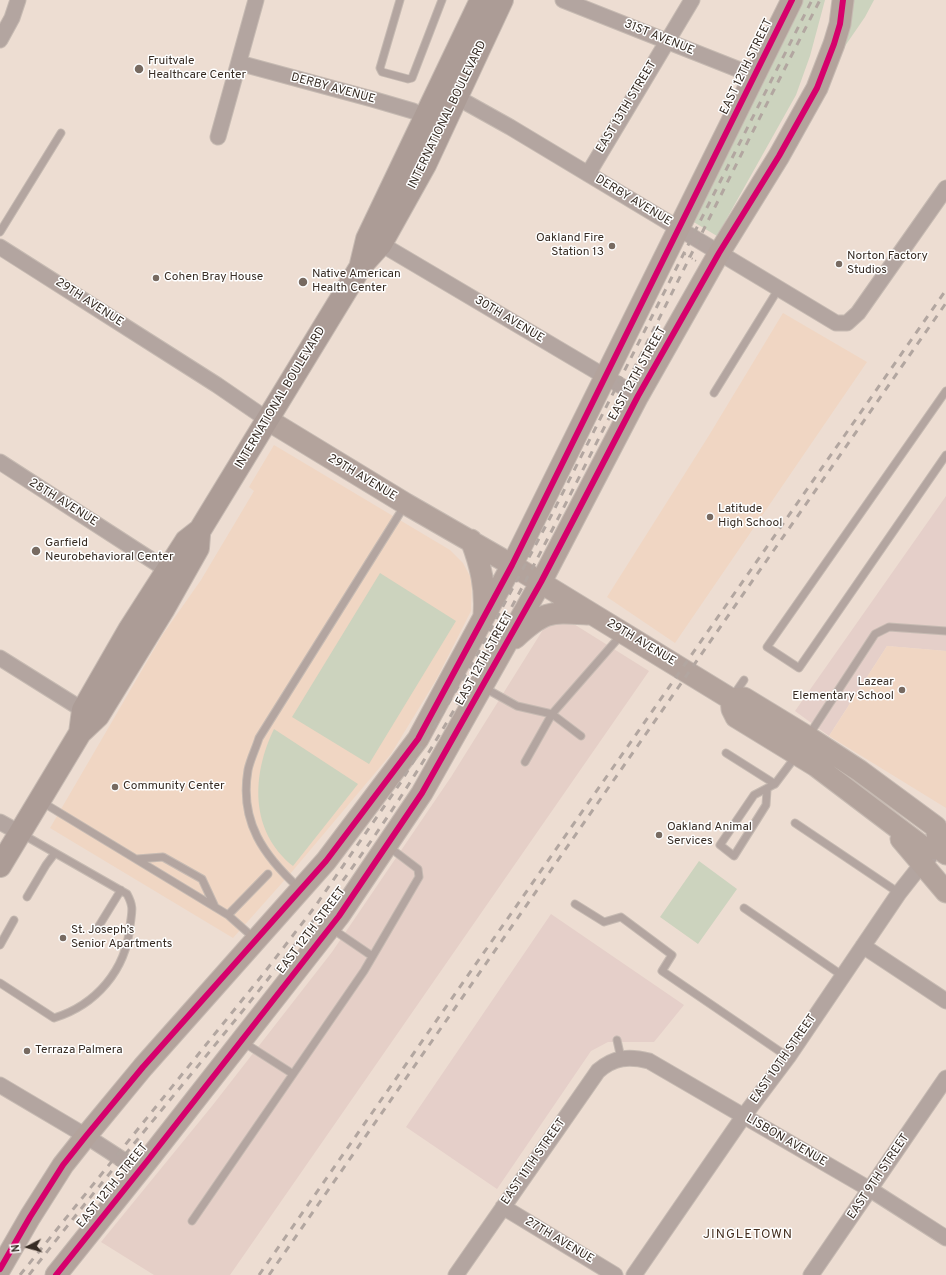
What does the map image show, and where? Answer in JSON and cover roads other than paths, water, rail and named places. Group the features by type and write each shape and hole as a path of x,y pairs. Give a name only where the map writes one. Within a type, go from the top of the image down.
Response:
{"main road":[{"name":"INTERNATIONAL BOULEVARD","path":"80,732 83,710 121,644 186,541 200,530 361,266 381,244 425,165 448,93 481,0"},
{"name":"INTERNATIONAL BOULEVARD","path":"361,266 367,239 426,117 448,93 502,0"},
{"name":"EAST 12TH STREET","path":"0,1269 59,1172 86,1136 143,1067 326,861 418,739 512,565 792,0"},
{"path":"796,126 822,45 830,0"},
{"name":"EAST 12TH STREET","path":"56,1275 140,1171 330,927 422,794 541,582 638,396 719,252 796,126 817,88 827,65 840,24 843,0"},
{"name":"29TH AVENUE","path":"268,420 406,504 471,540 541,582 731,699 744,698 882,815 923,847 943,851 941,827 860,771 802,746"},
{"name":"INTERNATIONAL BOULEVARD","path":"0,866 80,732 98,716 171,597 198,548 200,530"},
{"path":"471,540 482,574 485,596 484,617"},
{"path":"503,649 534,620 546,614 559,612 592,614"},
{"path":"882,815 921,865 946,892"}],"street":[{"path":"0,40 12,18 18,0"},
{"path":"218,137 256,0"},
{"name":"31ST AVENUE","path":"563,0 755,76"},
{"name":"EAST 13TH STREET","path":"588,174 692,0"},
{"name":"DERBY AVENUE","path":"239,63 393,105 426,117"},
{"name":"DERBY AVENUE","path":"448,93 588,174 836,323 847,323 858,313 946,188"},
{"name":"30TH AVENUE","path":"381,244 638,396"},
{"name":"29TH AVENUE","path":"0,247 217,385 268,420"},
{"name":"28TH AVENUE","path":"0,462 167,570"},
{"path":"0,658 83,710"},
{"path":"0,822 20,833"},
{"name":"EAST 10TH STREET","path":"634,1275 743,1117 788,1057 899,893 921,865 943,851"},
{"path":"863,946 946,1001"},
{"name":"LISBON AVENUE","path":"621,1058 638,1058 649,1061 871,1190 946,1238"},
{"name":"EAST 11TH STREET","path":"456,1275 598,1071 612,1061 621,1058"},
{"name":"EAST 9TH STREET","path":"811,1275 871,1190 946,1078"},
{"path":"0,1086 86,1136 140,1171"},
{"name":"27TH AVENUE","path":"503,1207 615,1275"}],"lane":[{"path":"400,0 380,68 382,72 408,79 412,78 442,0"},
{"path":"0,232 61,133"},
{"path":"714,393 779,288"},
{"path":"946,391 767,647 799,668 946,455"},
{"path":"301,889 270,858 256,835 247,803 248,770 259,738 406,504"},
{"path":"767,790 766,805 734,856 720,845 754,795 767,790 775,784 802,746 875,634 889,627 946,631"},
{"path":"524,762 552,714 623,633"},
{"path":"731,699 744,680"},
{"path":"482,687 516,706 552,714 581,736"},
{"path":"726,753 775,784"},
{"path":"40,800 228,915 256,940"},
{"path":"795,823 899,893"},
{"path":"0,983 54,1018 68,1014 82,1006 106,985 118,967 127,948 133,904 127,894 121,890 20,833"},
{"path":"192,1221 364,971 419,877 418,869 387,846"},
{"path":"27,897 46,864 55,853"},
{"path":"137,860 163,857 202,879 215,907"},
{"path":"228,915 268,874"},
{"path":"98,929 121,890"},
{"path":"575,904 604,922 621,917 672,955 662,971 788,1057"},
{"path":"744,908 843,976"},
{"path":"0,945 14,920"},
{"path":"330,927 372,956"},
{"path":"617,1040 621,1058"},
{"path":"241,1041 293,1074"}],"railway":[{"path":"20,1275 264,973 314,908 401,782 476,657 551,516 812,0"},
{"path":"29,1275 273,973 366,849 436,741 512,607 820,0"},
{"path":"259,1275 946,290"},
{"path":"269,1275 946,303"}],"place":[{"name":"Fruitvale Healthcare Center","path":"139,69"},
{"name":"Oakland Fire Station 13","path":"612,246"},
{"name":"Norton Factory Studios","path":"839,264"},
{"name":"Cohen Bray House","path":"156,278"},
{"name":"Native American Health Center","path":"303,282"},
{"name":"Latitude High School","path":"710,517"},
{"name":"Garfield Neurobehavioral Center","path":"36,551"},
{"name":"Lazear Elementary School","path":"902,690"},
{"name":"Community Center","path":"115,787"},
{"name":"Oakland Animal Services","path":"659,835"},
{"name":"St. Joseph’s Senior Apartments","path":"63,938"},
{"name":"Terraza Palmera","path":"27,1051"}],"district":[{"name":"JINGLETOWN","path":"748,1235"}]}
